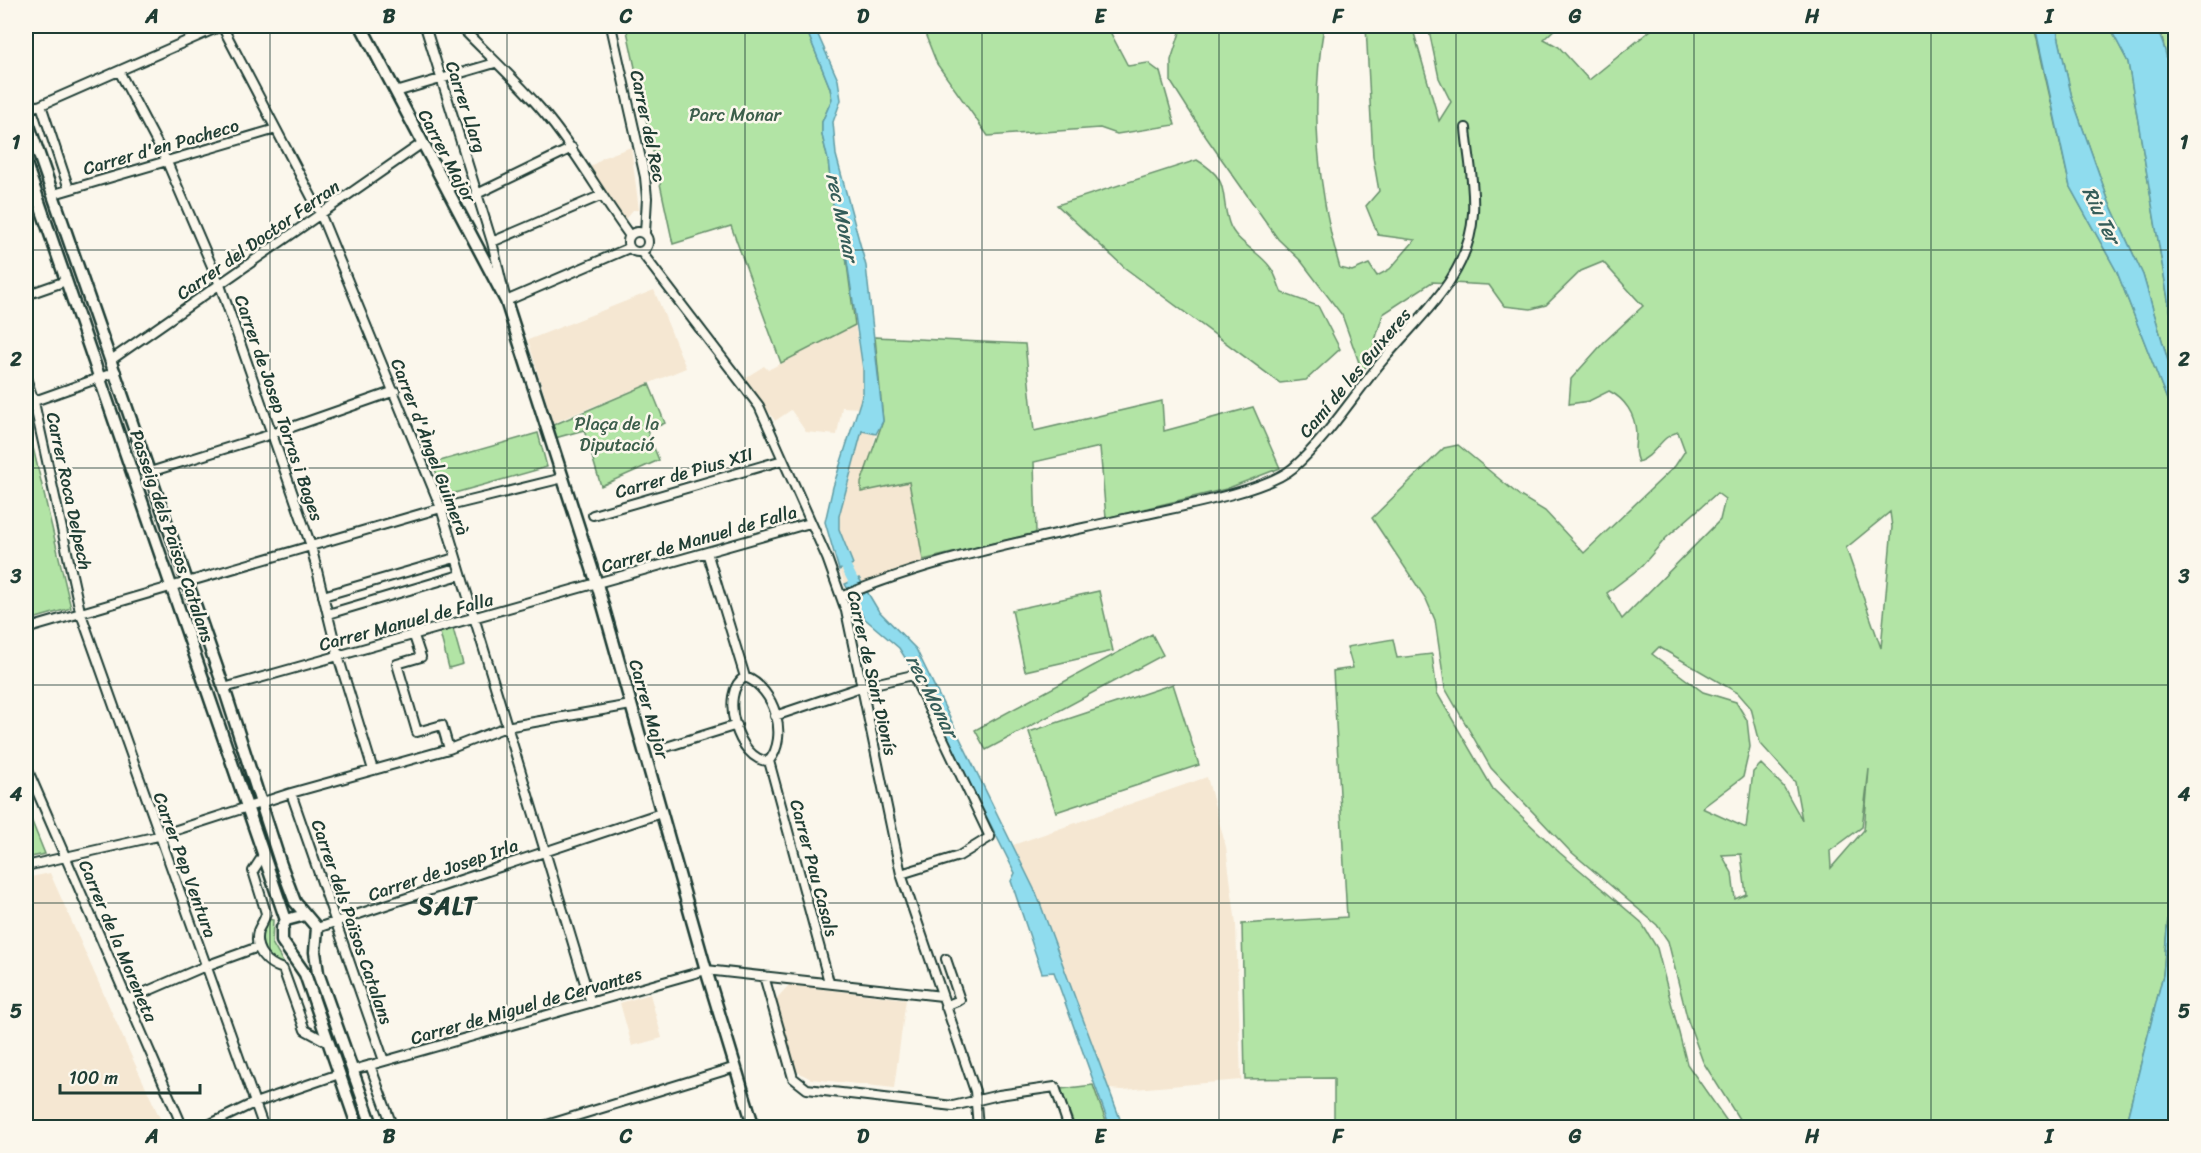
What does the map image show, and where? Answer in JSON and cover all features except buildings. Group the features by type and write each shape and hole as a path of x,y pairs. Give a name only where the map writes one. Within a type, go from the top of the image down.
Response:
{"main road":[{"name":"Carrer Major","path":"361,26 421,144 506,301 597,584 706,970 754,1128"},
{"path":"26,117 188,582 292,896 305,915 314,921 317,928 303,948 318,973 374,1128"},
{"name":"Passeig dels Països Catalans","path":"26,164 29,187 66,281 286,920 281,937 284,944 303,948 305,974 358,1128"},
{"path":"286,920 305,915"}],"street":[{"path":"26,109 41,105 222,26"},
{"name":"Carrer d'Àngel Guimerà","path":"222,26 320,213 441,508 473,620 591,1003"},
{"name":"Carrer Llarg","path":"425,26 478,196"},
{"path":"459,26 539,107 572,148 600,196 630,236 629,248"},
{"name":"Carrer del Rec","path":"611,26 645,177 648,198 645,233"},
{"path":"396,92 495,63"},
{"name":"Carrer de Josep Torras i Bages","path":"119,71 167,162 220,285 311,546 338,656 373,770"},
{"path":"41,105 69,189"},
{"name":"Camí de les Guixeres","path":"844,595 893,575 972,553 1207,501 1271,480 1292,469 1335,423 1362,385 1445,291 1460,265 1471,234 1474,212 1466,128"},
{"name":"Carrer d'en Pacheco","path":"54,194 276,129"},
{"name":"Carrer del Doctor Ferran","path":"111,360 421,144"},
{"path":"478,196 572,148"},
{"name":"Carrer Major","path":"478,196 506,301"},
{"path":"492,242 600,196"},
{"path":"506,301 629,248 642,253 649,246 649,239 645,233 637,232 630,236"},
{"name":"Carrer de Sant Dionís","path":"642,253 759,406 844,595 901,874 975,1091 978,1128"},
{"path":"26,295 66,281"},
{"path":"30,403 116,372"},
{"name":"Carrer Roca Delpech","path":"26,378 80,611"},
{"path":"150,472 395,392"},
{"name":"Carrer de Pius XII","path":"593,515 783,460"},
{"path":"26,629 80,611 173,587 441,508 563,478"},
{"name":"Carrer de Manuel de Falla","path":"597,584 810,523"},
{"path":"707,552 745,677"},
{"path":"323,596 455,558"},
{"path":"328,614 460,575"},
{"name":"Carrer Manuel de Falla","path":"224,688 597,584"},
{"name":"Carrer Pep Ventura","path":"80,611 204,966 264,1128"},
{"path":"414,636 421,657 397,664 417,732 441,725 449,749"},
{"path":"775,716 861,687 913,675 990,837 959,856 901,874"},
{"path":"745,677 753,680 764,691 775,716 778,743 769,761 759,760 750,755 736,725 732,692 739,680 745,677"},
{"path":"26,866 158,836 291,793 449,749 506,727 631,705"},
{"path":"663,748 736,725"},
{"name":"Carrer Pau Casals","path":"769,761 829,982"},
{"name":"Carrer de la Moreneta","path":"26,766 183,1128"},
{"name":"Carrer dels Països Catalans","path":"291,793 384,1061"},
{"name":"Carrer de Josep Irla","path":"317,928 661,813"},
{"path":"264,854 253,871 266,913 258,930 258,947 268,960 283,969 305,1030 329,1043"},
{"path":"127,1000 204,966 258,947"},
{"path":"706,970 829,982 944,1001 960,1000 946,959"},
{"name":"Carrer de Miguel de Cervantes","path":"353,1070 706,970"},
{"path":"764,976 793,1078 807,1089 953,1106 999,1095 1055,1087 1070,1128"},
{"path":"370,1065 393,1128"},
{"path":"537,1128 551,1126 736,1066"},
{"path":"202,1128 255,1103 339,1074"}],"shaded area":[{"path":"631,147 639,210 633,210 626,218 621,218 589,168 604,157"},
{"path":"654,290 686,368 553,423 528,340"},
{"path":"855,325 863,369 863,393 860,408 842,407 837,435 806,432 791,410 775,421 756,393 753,394 745,378 764,366 768,370"},
{"path":"862,431 876,434 861,491 909,482 925,567 849,593 839,570 853,564 839,529 839,516"},
{"path":"1207,777 1226,847 1236,924 1241,1080 1123,1090 1108,1089 1037,895 1013,845"},
{"path":"50,873 164,1127 26,1127 26,878"},
{"path":"789,985 906,999 894,1088 811,1079 796,1071 776,999"},
{"path":"650,994 662,1038 632,1046 620,1003"}],"green space":[{"name":"Parc Monar","path":"626,26 805,26 830,88 832,99 822,122 822,135 828,160 833,204 843,234 855,325 781,363 731,226 673,244"},
{"path":"922,26 1107,26 1128,66 1148,63 1160,72 1175,125 1117,134 1100,128 988,136 937,64"},
{"path":"1182,26 1324,26 1317,87 1318,148 1332,238 1340,268 1352,271 1369,264 1377,276 1390,269 1415,240 1378,235 1366,206 1379,191 1373,157 1366,26 1412,26 1439,121 1451,102 1439,78 1428,26 1558,26 1544,39 1559,47 1589,80 1652,29 1650,26 2034,26 2070,187 2117,272 2175,420 2175,484 2171,555 2176,680 2175,839 2163,975 2125,1127 1744,1127 1703,1062 1688,1021 1668,941 1657,925 1569,850 1491,768 1445,688 1435,620 1426,599 1372,518 1444,448 1458,445 1520,496 1545,511 1584,553 1675,466 1685,451 1678,432 1672,434 1638,462 1635,451 1634,420 1620,398 1609,391 1589,401 1569,404 1571,379 1604,342 1643,306 1603,262 1581,271 1546,305 1531,309 1504,306 1489,285 1432,282 1383,314 1368,364 1362,371 1342,315 1301,261 1278,239 1206,137 1171,82 1171,60","holes":["1717,493 1725,499 1720,520 1622,619 1607,593 1641,567 1666,538","1890,512 1892,527 1881,648 1846,548","1659,647 1738,693 1751,708 1760,743 1795,782 1802,820 1783,786 1761,764 1753,772 1746,828 1702,808 1743,777 1750,747 1747,720 1736,702 1703,692 1652,654","1869,769 1864,830 1831,868 1830,851 1862,827","1741,854 1746,894 1735,899 1732,873 1722,855"]},
{"path":"2056,26 2109,26 2128,62 2175,331 2175,375 2170,368 2143,275 2109,202 2072,98"},
{"path":"2154,26 2175,26 2175,108 2162,36"},
{"path":"1197,160 1208,167 1220,181 1232,230 1270,267 1282,293 1318,306 1340,349 1306,380 1280,383 1125,268 1057,205"},
{"path":"875,337 1025,344 1034,431 1162,401 1164,431 1253,407 1280,468 1226,489 1106,518 1100,447 1034,462 1036,533 923,560 909,482 861,492 861,483 883,421"},
{"name":"Plaça de la Diputació","path":"649,384 665,423 647,431 659,460 601,486 584,430 555,438 551,426"},
{"path":"26,418 71,608 26,621"},
{"path":"538,433 547,467 444,496 433,463"},
{"path":"1099,591 1113,651 1025,671 1012,610"},
{"path":"452,625 463,664 449,668 439,629"},
{"path":"1152,634 1163,655 986,750 975,730"},
{"path":"1393,639 1397,658 1432,654 1437,693 1493,789 1560,853 1641,922 1657,948 1687,1064 1731,1127 1334,1127 1334,1078 1245,1079 1242,924 1347,917 1333,671 1353,668 1347,647"},
{"path":"1173,684 1199,765 1056,812 1029,732"},
{"path":"26,807 45,854 26,858"},
{"path":"268,919 273,920 272,943 284,964 280,965 263,951 259,940"},
{"path":"1093,1085 1108,1127 1075,1127 1061,1089"}],"water":[{"path":"805,26 814,26 838,80 841,100 833,122 836,155 866,266 883,421 876,434 862,431 839,516 839,529 853,564 839,570 825,522 833,487 863,393 863,369 843,234 833,204 828,160 822,135 822,122 832,99 830,88"},
{"name":"Riu Ter","path":"2035,26 2056,26 2072,98 2109,202 2143,275 2170,368 2175,375 2175,420 2117,272 2070,187"},
{"path":"2109,26 2154,26 2164,49 2171,83 2177,171 2175,331 2128,62"},
{"path":"2176,484 2175,680 2171,555"},
{"path":"859,578 878,610 916,649 1037,895 1123,1127 1110,1127 1054,972 1042,973 1011,881 1015,873 911,667 899,648 864,618 845,584"},
{"path":"2175,839 2175,1125 2174,1127 2125,1127 2163,975"}],"waterway":[{"name":"rec Monar","path":"840,555 859,592"}],"district":[{"name":"SALT","path":"448,906"}]}
